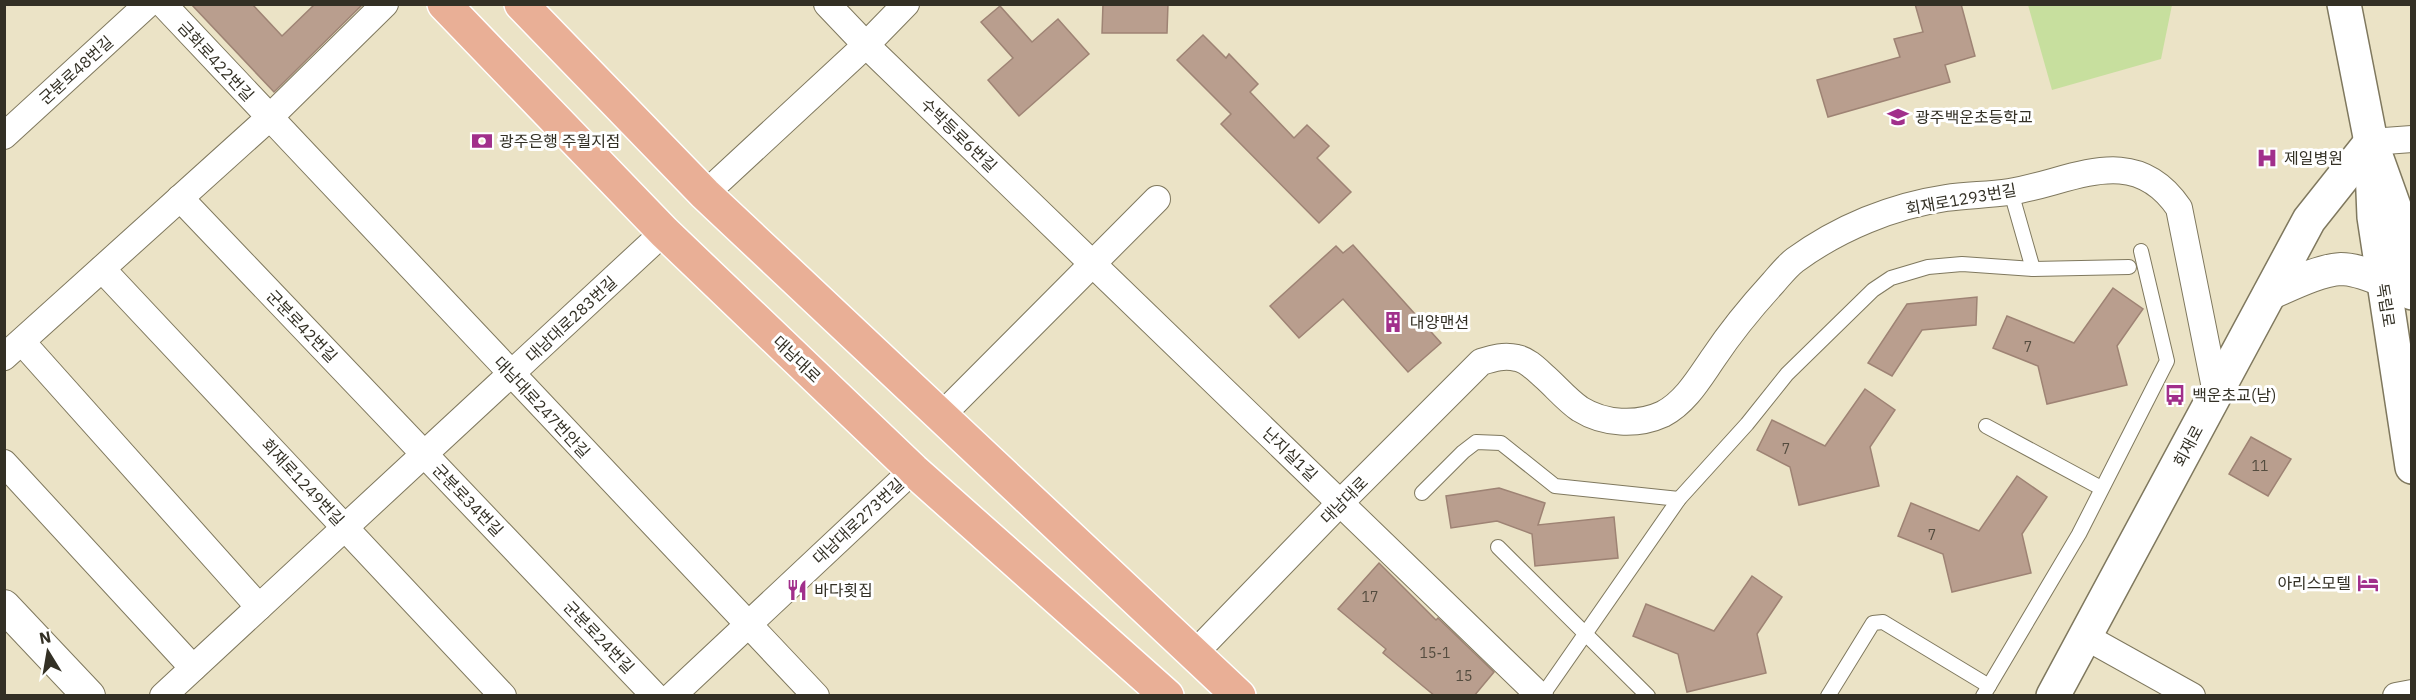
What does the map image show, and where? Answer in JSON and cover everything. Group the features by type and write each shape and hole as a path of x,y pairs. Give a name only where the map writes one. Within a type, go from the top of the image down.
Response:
{"main road":[{"name":"대남대로","path":"444,4 664,232 913,470 1164,694"},
{"path":"521,4 705,194 1239,696"},
{"name":"독립로","path":"2344,4 2371,142 2399,220 2412,293"},
{"name":"독립로","path":"2371,142 2374,217 2412,467"},
{"name":"회재로","path":"2053,696 2309,220 2371,142"}],"street":[{"name":"군분로48번길","path":"4,136 148,4"},
{"name":"금화로422번길","path":"163,4 269,118"},
{"path":"259,607 142,476 13,350 269,118 386,4"},
{"name":"수박등로6번길","path":"827,4 866,45 1092,264"},
{"path":"705,194 866,45 906,4"},
{"name":"대남대로247번안길","path":"269,118 816,696"},
{"path":"2371,142 2412,139"},
{"name":"회재로1293번길","path":"1501,356 1519,358 1532,366 1579,408 1606,421 1634,422 1663,414 1687,396 1742,317 1794,261 1841,231 1886,213 1945,198 2011,192 2091,170 2116,170 2137,175 2158,184 2179,208 2216,393"},
{"name":"군분로42번길","path":"180,198 424,454"},
{"path":"940,417 1156,199"},
{"name":"대남대로283번길","path":"424,454 664,232"},
{"name":"난지실1길","path":"1092,264 1541,696"},
{"name":"회재로1249번길","path":"102,269 503,696"},
{"path":"2270,294 2304,279 2340,269 2382,280"},
{"name":"대남대로","path":"1194,654 1340,502 1482,362 1501,356"},
{"name":"군분로34번길","path":"164,696 424,454 544,579"},
{"path":"4,463 193,668"},
{"name":"대남대로273번길","path":"672,696 913,470"},
{"name":"군분로24번길","path":"544,579 654,696"},
{"path":"4,606 89,696"},
{"path":"2086,637 2192,696"},
{"path":"2396,696 2412,693"}],"lane":[{"path":"2011,192 2033,269"},
{"path":"1828,696 1873,623 1883,622 1986,691 2079,534 2167,361 2142,251"},
{"path":"1541,696 1679,499 1747,424 1788,374 1873,290 1891,278 1928,267 1962,264 2033,269 2129,267"},
{"path":"1986,426 2101,488"},
{"path":"1422,493 1476,441 1501,443 1555,486 1679,499"},
{"path":"1497,546 1648,696"}],"green space":[{"path":"2028,4 2172,5 2161,59 2052,90"}],"building":[{"path":"191,4 252,4 282,36 315,4 363,4 274,92"},
{"path":"1103,4 1168,4 1167,33 1102,33"},
{"name":"광주백운초등학교","path":"1915,4 1961,4 1975,56 1945,65 1950,82 1828,117 1817,80 1900,57 1894,39 1923,32"},
{"path":"1000,6 1032,42 1058,19 1089,54 1019,116 988,80 1013,58 981,22"},
{"path":"1203,35 1226,58 1229,54 1258,84 1250,92 1294,138 1307,125 1329,146 1317,158 1351,192 1319,223 1221,124 1231,114 1177,60"},
{"name":"대양맨션","path":"1353,245 1441,343 1408,372 1343,299 1299,338 1270,306 1336,246 1343,253"},
{"path":"2113,288 2143,309 2117,346 2127,385 2047,404 2038,366 1993,348 2007,316 2074,343"},
{"path":"1977,297 1976,325 1922,330 1892,376 1868,363 1907,304"},
{"path":"1865,389 1895,410 1870,447 1879,486 1799,505 1790,467 1757,450 1772,420 1825,446"},
{"path":"2251,437 2291,459 2268,496 2229,474"},
{"path":"2017,476 2047,497 2022,534 2031,573 1952,592 1943,554 1898,536 1911,503 1979,531"},
{"path":"1499,488 1545,503 1538,525 1614,517 1618,558 1535,566 1532,534 1497,521 1451,528 1446,496"},
{"path":"1379,563 1436,620 1438,618 1494,672 1474,696 1435,696 1383,653 1386,649 1338,609"},
{"path":"1752,576 1782,597 1757,634 1766,673 1687,692 1678,654 1633,636 1646,604 1714,631"}],"place":[{"name":"광주백운초등학교","path":"1898,117"},
{"name":"광주은행 주월지점","path":"482,141"},
{"name":"제일병원","path":"2267,158"},
{"name":"대양맨션","path":"1393,322"},
{"name":"백운초교(남)","path":"2175,395"},
{"name":"아리스모텔","path":"2368,583"},
{"name":"바다횟집","path":"797,590"}]}
